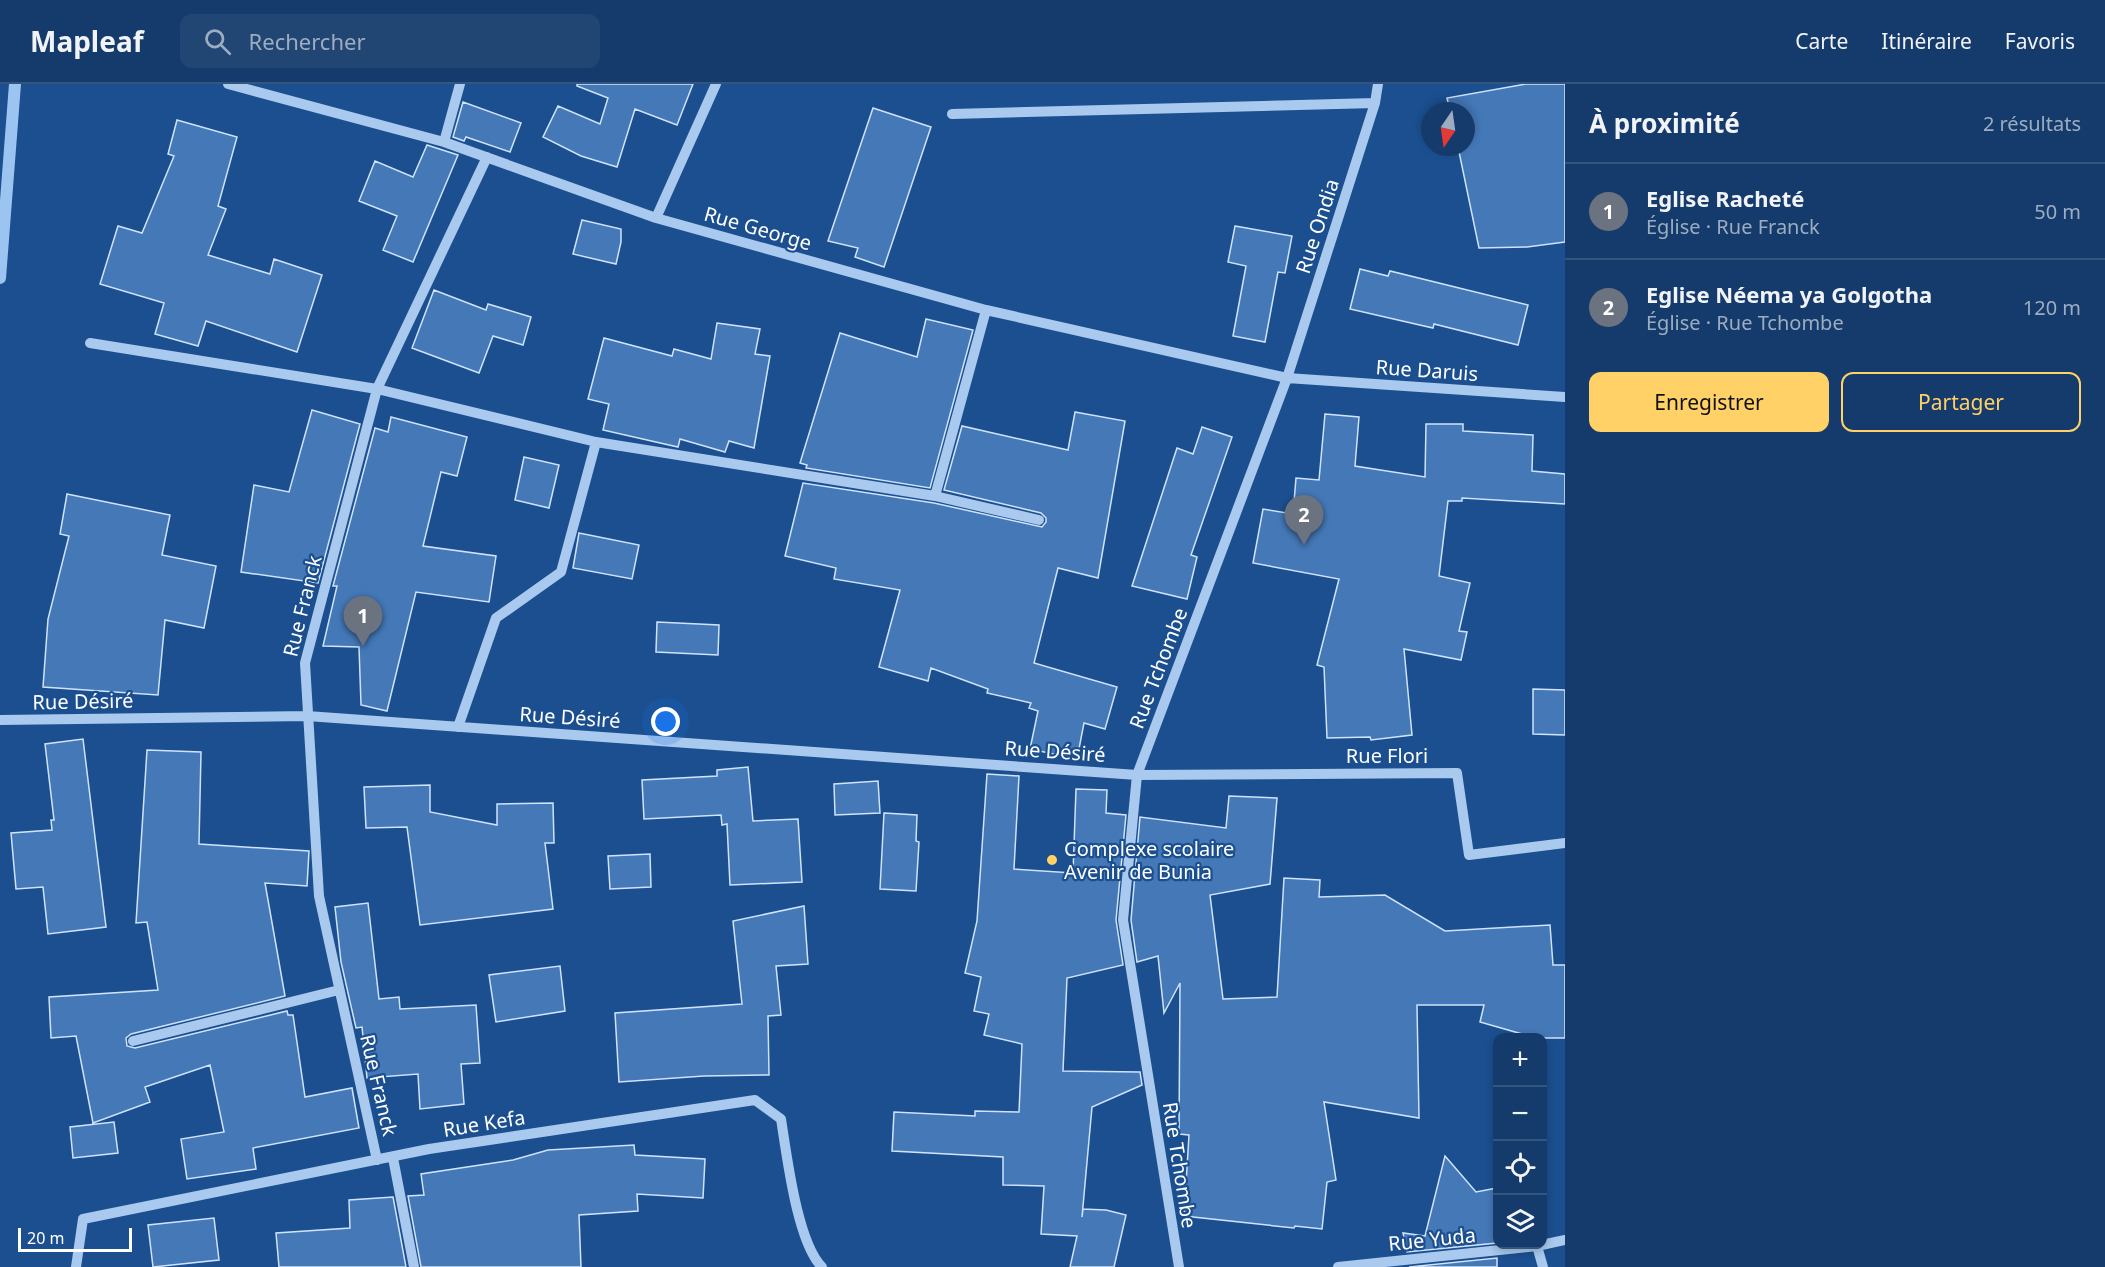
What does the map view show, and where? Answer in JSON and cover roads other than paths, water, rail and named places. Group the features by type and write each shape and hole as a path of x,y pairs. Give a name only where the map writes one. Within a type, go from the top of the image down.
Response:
{"street":[{"name":"Rue George","path":"228,84 444,142 656,218 986,310 1287,378"},
{"path":"444,142 460,84"},
{"path":"656,218 716,84"},
{"name":"Rue Ondia","path":"1287,378 1375,103 1379,84"},
{"path":"952,114 1375,103"},
{"name":"Rue Franck","path":"377,1160 319,896 305,663 377,389 487,157"},
{"path":"935,496 986,310"},
{"path":"90,344 377,389 596,442 935,496 1039,520"},
{"name":"Rue Daruis","path":"1287,378 1565,397"},
{"name":"Rue Tchombe","path":"1179,1267 1123,920 1137,775 1287,378"},
{"path":"458,727 496,618 561,572 596,442"},
{"name":"Rue Désiré","path":"0,720 307,716 1137,775"},
{"name":"Rue Flori","path":"1137,775 1457,773 1468,855 1565,843"},
{"path":"132,1041 339,990"},
{"name":"Rue Kefa","path":"76,1267 83,1220 429,1149 755,1100 781,1119 798,1213 815,1260 822,1267"},
{"path":"393,1158 414,1267"},
{"name":"Rue Yuda","path":"1547,1244 1565,1240"},
{"name":"Rue Yuda","path":"1338,1267 1509,1249"},
{"path":"1538,1249 1543,1267"}],"waterway":[{"path":"0,278 15,84"}],"place":[{"name":"Eglise Néema ya Golgotha","path":"1304,545"},
{"name":"Eglise Racheté","path":"363,646"},
{"name":"Complexe scolaire Avenir de Bunia","path":"1052,860"}]}
